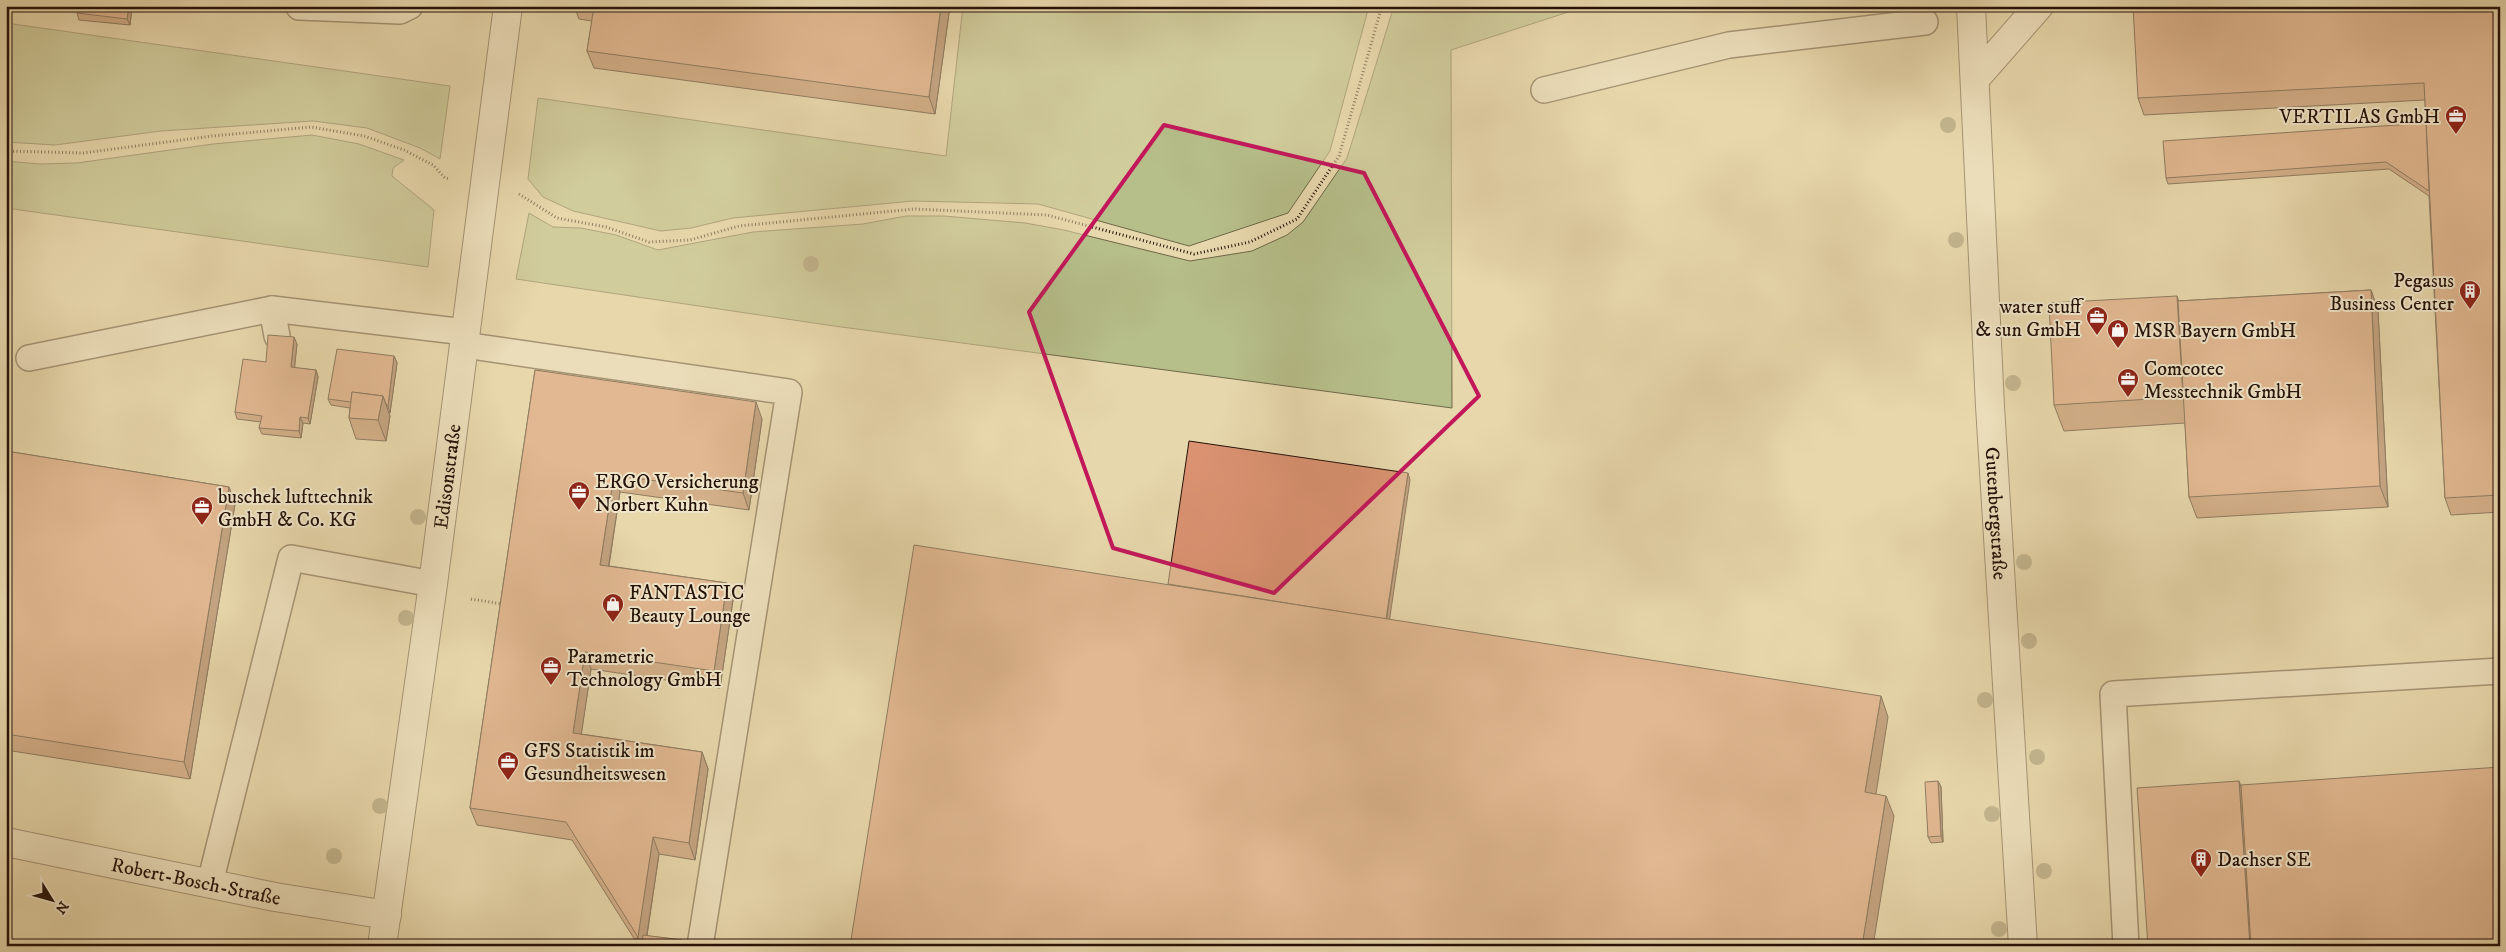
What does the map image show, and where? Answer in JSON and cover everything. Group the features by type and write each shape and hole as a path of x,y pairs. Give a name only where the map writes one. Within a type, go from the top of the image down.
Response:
{"street":[{"name":"Edisonstraße","path":"382,946 433,584 508,6"},
{"name":"Gutenbergstraße","path":"1971,6 1990,406 2023,946"},
{"path":"1975,79 2039,6"},
{"name":"Robert-Bosch-Straße","path":"6,842 387,916"}],"lane":[{"path":"299,7 400,11 410,6"},
{"path":"1544,90 1729,45 1925,22"},
{"path":"272,309 277,336"},
{"path":"29,358 272,309 789,392 700,946"},
{"path":"210,883 291,558 433,584"},
{"path":"2126,946 2113,694 2500,671"}],"path":[{"path":"6,151 83,153 212,136 311,127 364,136 411,154 433,166 445,178 521,194 557,218 606,227 649,242 690,240 740,226 914,209 1047,215 1194,254 1250,242 1297,219 1339,156 1382,6"},
{"path":"471,599 509,605"}],"highlighted area":[{"path":"1164,125 1364,173 1479,396 1274,593 1113,548 1029,312"}],"green space":[{"path":"963,6 1369,6 1330,151 1288,213 1189,246 1038,204 913,201 733,218 691,228 661,231 573,211 543,197 528,179 538,98 946,156"},
{"path":"1394,6 1587,6 1451,50 1452,408 834,326 516,279 529,213 553,227 581,228 616,235 658,250 753,232 863,224 906,216 944,216 1025,223 1064,230 1190,261 1252,251 1287,235 1303,222 1347,158"},
{"path":"6,23 450,86 440,159 420,148 367,128 313,121 161,131 55,145 6,142"},
{"path":"312,135 359,144 404,160 393,168 392,176 434,210 428,267 6,208 6,161 39,164 77,163 213,144"}],"building":[{"path":"75,6 129,6 127,19 77,13"},
{"path":"594,6 941,6 929,97 587,51"},
{"name":"Pegasus Business Center","path":"2133,6 2500,6 2500,495 2445,498 2424,83 2138,98"},
{"path":"2426,123 2429,191 2386,162 2166,178 2163,141"},
{"path":"2371,290 2380,486 2189,497 2178,301"},
{"path":"2177,296 2183,397 2054,405 2049,303"},
{"path":"268,335 294,337 291,367 316,370 308,418 300,417 299,431 259,428 262,416 235,412 243,359 266,362"},
{"path":"337,349 394,356 388,406 383,396 352,392 351,402 328,399"},
{"path":"535,370 756,402 743,493 614,475 600,565 727,583 714,671 585,652 573,733 702,752 689,843 653,837 638,937 566,822 470,808"},
{"path":"352,392 383,396 378,420 349,418"},
{"path":"1189,441 1408,473 1386,619 1168,584"},
{"path":"6,451 229,487 184,762 6,734"},
{"path":"914,545 1881,696 1865,792 1886,796 1862,946 850,946"},
{"path":"2500,767 2500,946 2251,946 2241,785"},
{"path":"1938,781 1941,836 1928,837 1925,782"},
{"name":"Dachser SE","path":"2239,781 2250,946 2148,946 2137,788"},
{"path":"643,935 682,940 681,946 642,946"},
{"path":"638,937 636,946 628,946"}],"place":[{"name":"VERTILAS GmbH","path":"2456,135"},
{"name":"Pegasus Business Center","path":"2470,310"},
{"name":"water stuff & sun GmbH","path":"2097,336"},
{"name":"MSR Bayern GmbH","path":"2118,349"},
{"name":"Comcotec Messtechnik GmbH","path":"2128,398"},
{"name":"ERGO Versicherung Norbert Kuhn","path":"579,511"},
{"name":"buschek lufttechnik GmbH & Co. KG","path":"202,526"},
{"name":"FANTASTIC Beauty Lounge","path":"613,623"},
{"name":"Parametric Technology GmbH","path":"551,686"},
{"name":"GFS Statistik im Gesundheitswesen","path":"508,781"},
{"name":"Dachser SE","path":"2201,878"}]}
